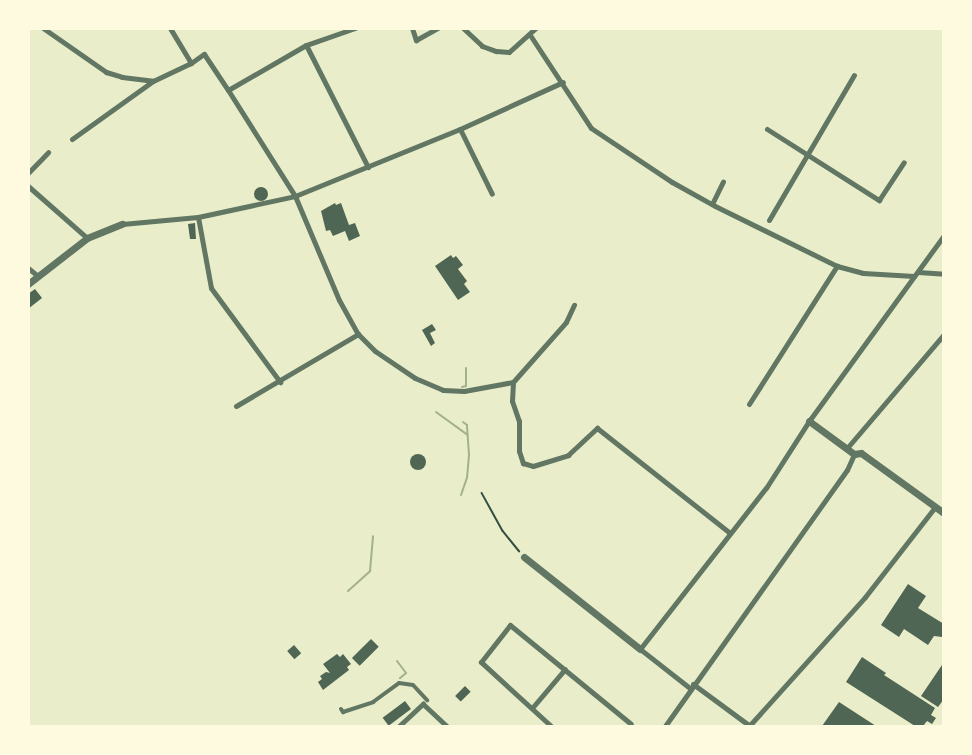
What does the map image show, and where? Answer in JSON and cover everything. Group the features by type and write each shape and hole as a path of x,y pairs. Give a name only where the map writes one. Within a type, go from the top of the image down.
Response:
{"street":[{"path":"44,28 106,72 122,77 153,81"},
{"path":"170,28 191,63"},
{"path":"228,90 306,45 355,28"},
{"path":"412,28 416,40 438,28"},
{"path":"463,28 482,46 496,51 509,52 536,28"},
{"path":"530,35 563,82 591,128 672,182 837,266 863,273 944,274"},
{"path":"306,45 368,167"},
{"path":"72,139 153,81 191,63 204,54 296,196 339,300 358,334 375,351 415,378 443,390 464,391 513,382 566,322 574,305"},
{"path":"769,220 855,75"},
{"path":"28,284 87,238 122,224 198,217 296,196 460,129 563,82"},
{"path":"460,129 492,194"},
{"path":"767,129 879,200 904,162"},
{"path":"28,173 48,152"},
{"path":"712,204 723,181"},
{"path":"28,186 87,238"},
{"path":"198,217 211,288 279,382"},
{"path":"640,649 766,488 809,421 944,235"},
{"path":"749,404 837,266"},
{"path":"28,268 38,276"},
{"path":"236,406 358,334"},
{"path":"847,448 944,334"},
{"path":"513,382 512,401 519,421 519,451 523,463 533,466 568,455 597,428 730,533"},
{"path":"809,421 854,453 861,453 944,513"},
{"path":"665,726 851,464 854,453"},
{"path":"524,557 640,649 750,726 865,597 935,507"},
{"path":"551,726 481,662 510,625 631,724"},
{"path":"532,708 565,669"},
{"path":"341,709 343,712 373,702 399,683 413,685 447,726"},
{"path":"399,726 425,702"}],"path":[{"path":"482,493 503,531 524,557"}],"building":[{"path":"261,187 266,189 268,194 266,199 261,201 256,199 254,194 256,189"},
{"path":"335,203 336,205 341,203 349,225 355,223 360,236 349,241 345,231 333,236 330,230 326,231 321,211"},
{"path":"195,223 196,239 190,239 188,224"},
{"path":"451,255 453,258 456,256 463,265 458,269 467,281 464,284 470,292 458,300 435,266"},
{"path":"35,289 42,298 28,309 28,294"},
{"path":"432,324 436,330 430,333 435,343 431,346 422,330"},
{"path":"418,454 426,462 418,470 410,462"},
{"path":"908,584 926,596 918,608 944,624 942,637 934,636 928,645 904,629 899,637 881,625"},
{"path":"371,639 379,647 360,666 352,658"},
{"path":"294,645 301,653 294,659 287,651"},
{"path":"337,654 340,657 343,654 351,664 347,667 349,670 323,690 318,682 322,679 320,676 326,672 330,673 323,664"},
{"path":"862,657 886,673 884,675 935,708 931,715 936,718 932,724 927,721 923,726 915,726 846,682"},
{"path":"944,662 944,699 938,707 921,696"},
{"path":"465,686 471,692 461,702 455,696"},
{"path":"405,701 411,709 389,726 383,718"},
{"path":"839,702 876,726 822,726"}],"waterway":[{"path":"462,387 466,386 466,368"},
{"path":"436,412 468,435"},
{"path":"461,495 467,478 469,455 467,425 463,422"},
{"path":"348,591 370,571 373,536"},
{"path":"397,661 406,673 400,678"}]}
